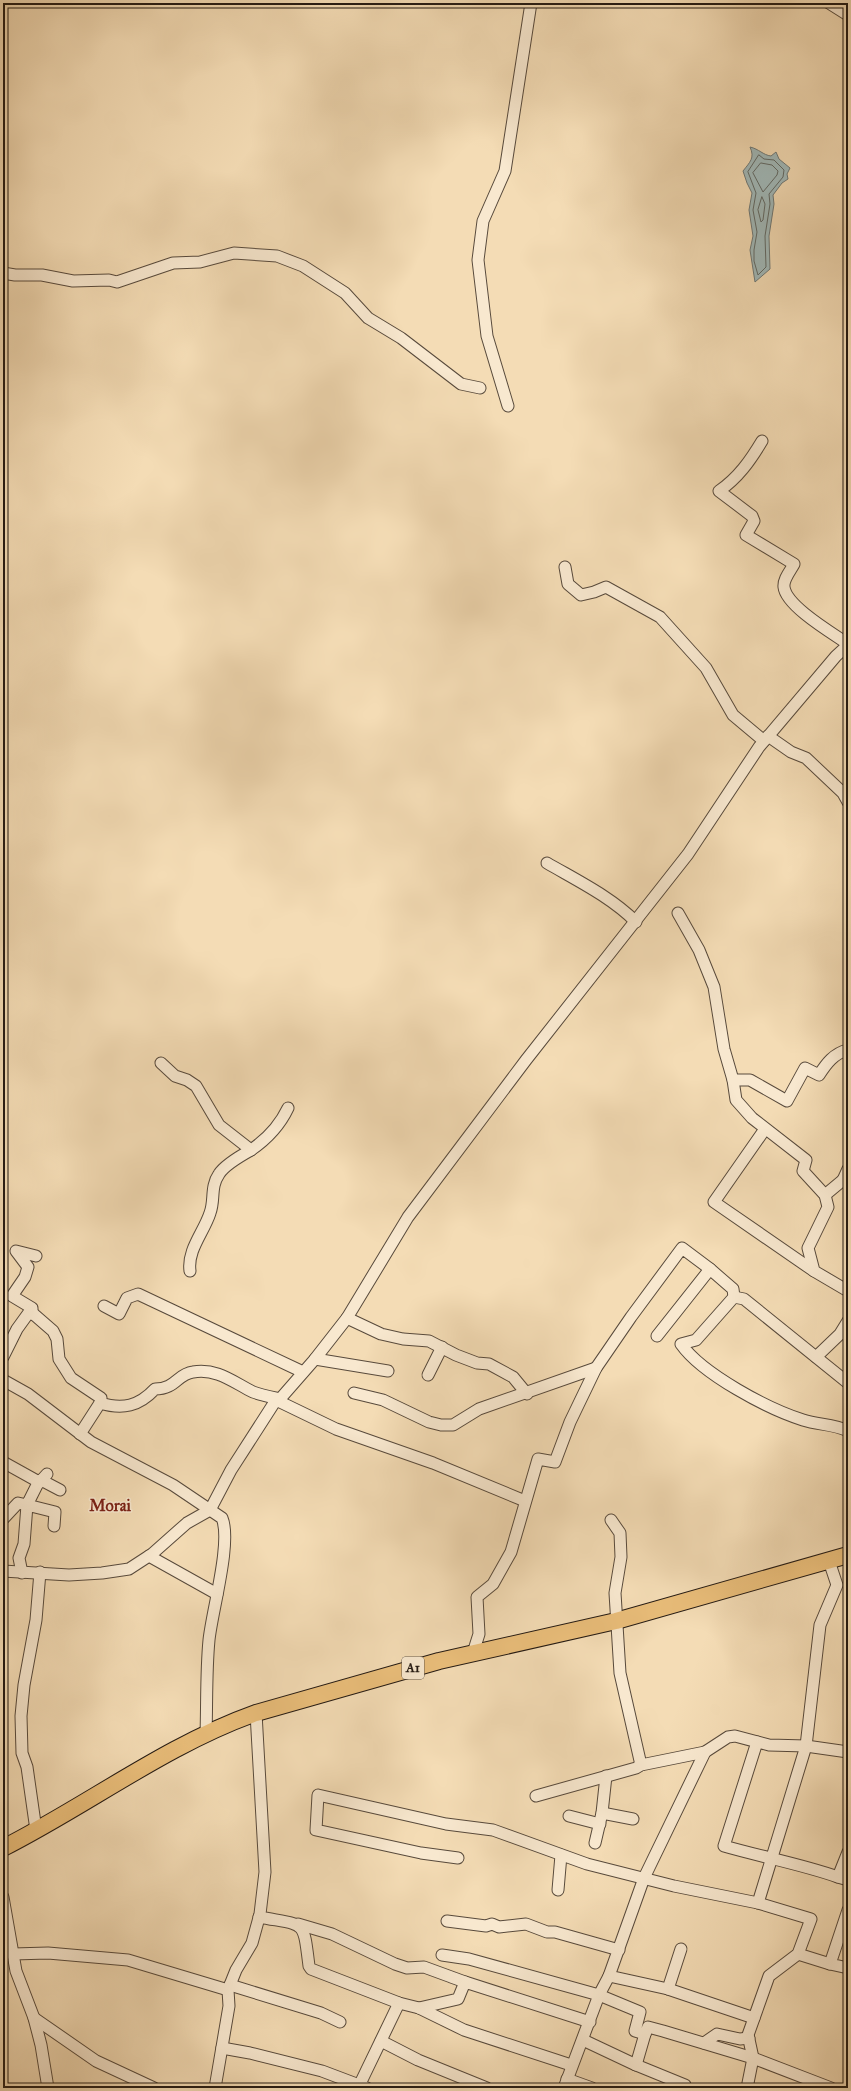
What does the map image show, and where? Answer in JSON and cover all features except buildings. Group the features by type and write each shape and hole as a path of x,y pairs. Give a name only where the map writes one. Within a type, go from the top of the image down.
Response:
{"highway":[{"name":"A1","path":"3,1848 156,1761 233,1721 256,1713 439,1661 616,1621 848,1555"}],"street":[{"path":"508,406 487,336 478,260 483,222 505,171 531,3"},
{"path":"830,3 848,15"},
{"path":"3,273 15,275 42,275 73,281 109,280 117,282 172,263 200,262 234,253 277,256 303,266 345,293 368,318 401,338 461,384 480,388"},
{"path":"3,1572 69,1574 102,1573 129,1569 170,1540 187,1523 210,1510 231,1470 278,1400 315,1359 347,1318 408,1216 526,1060 636,922 703,834 766,739 836,656 848,644 809,617 791,600 784,588 785,581 794,564 746,535 754,521 752,516 719,491 734,480 751,460 762,441"},
{"path":"565,567 568,584 581,594 594,592 606,587 660,617 706,668 733,715 766,739 806,758 843,793 848,802"},
{"path":"547,863 585,884 623,909 636,922"},
{"path":"678,913 699,950 714,987 724,1049 733,1080 736,1100 752,1118 806,1160 803,1171 825,1195 828,1208 808,1248 814,1271"},
{"path":"733,1080 750,1080 787,1101 805,1068 819,1075 826,1063 842,1051 848,1050"},
{"path":"161,1063 175,1076 187,1080 196,1086 219,1125 251,1150"},
{"path":"190,1271 189,1260 210,1212 212,1192 217,1177 220,1173 262,1142 272,1132 288,1108"},
{"path":"765,1129 714,1202 814,1271 848,1291"},
{"path":"825,1195 846,1181 848,1169"},
{"path":"474,1653 478,1634 477,1597 492,1584 511,1552 538,1459 555,1462 570,1422 596,1368 631,1317 682,1248 733,1289 734,1297 696,1340 681,1344 688,1355 746,1395 767,1406 804,1420 848,1431"},
{"path":"30,1311 32,1314 32,1308 12,1296 25,1277 28,1267 16,1251 36,1256"},
{"path":"657,1336 710,1270"},
{"path":"104,1306 119,1314 127,1298 138,1294 303,1372"},
{"path":"734,1297 744,1299 848,1383"},
{"path":"3,1357 17,1329 30,1311"},
{"path":"30,1311 53,1331 57,1339 59,1358 71,1378 101,1398 100,1403 80,1434"},
{"path":"347,1318 381,1334 403,1339 429,1342 456,1355 478,1363 489,1364 513,1377 527,1394"},
{"path":"816,1357 840,1334 848,1321"},
{"path":"428,1375 442,1347"},
{"path":"315,1359 388,1371"},
{"path":"354,1393 384,1400 428,1422 441,1425 453,1425 479,1409 527,1394 596,1368"},
{"path":"100,1403 118,1408 126,1407 148,1396 155,1389 163,1389 174,1385 186,1374 201,1371 216,1373 231,1379 254,1392 278,1400 336,1429 433,1463 525,1501"},
{"path":"3,1380 28,1394 91,1442 173,1485 222,1518 225,1524 224,1546 209,1640 206,1735"},
{"path":"3,1462 42,1479 60,1490"},
{"path":"22,1573 19,1558 24,1544 27,1505 42,1479"},
{"path":"3,1519 18,1503 55,1512 54,1526"},
{"path":"611,1520 620,1532 621,1556 615,1593 620,1672 641,1765"},
{"path":"149,1556 217,1594"},
{"path":"758,1903 806,1746 820,1625 837,1585 828,1561"},
{"path":"36,1830 27,1767 22,1753 21,1716 24,1685 36,1620 40,1572"},
{"path":"215,2088 229,2006 229,1987 252,1943 259,1917 265,1872 256,1713"},
{"path":"536,1796 636,1768 641,1765 705,1752 728,1737 735,1736 769,1745 806,1746 848,1752"},
{"path":"758,1742 724,1846 771,1859 808,1866 843,1879 848,1852"},
{"path":"592,2088 565,2083 571,2065 590,2022 599,1995 609,1976 644,1878 705,1752"},
{"path":"595,1843 601,1819 606,1776"},
{"path":"458,1858 421,1853 316,1830 318,1795 446,1824 493,1830 594,1866 674,1886 758,1903 811,1919 798,1954 768,1976 749,2038 753,2058 747,2088"},
{"path":"569,1816 601,1819 633,1819"},
{"path":"558,1890 560,1855"},
{"path":"3,1897 16,1971 34,2018 41,2045 48,2088"},
{"path":"830,1964 848,1910"},
{"path":"259,1917 298,1924 332,1934 395,1964 407,1968 424,1968 590,2022"},
{"path":"447,1921 486,1926 492,1924 498,1927 526,1924 547,1932 555,1932 619,1950"},
{"path":"298,1924 304,1931 309,1966 312,1968 399,2003 419,2008 464,2030 571,2065"},
{"path":"668,1989 681,1949"},
{"path":"13,1954 48,1953 128,1960 321,2013 340,2022"},
{"path":"798,1954 848,1968"},
{"path":"442,1955 469,1960 599,1995 640,2012 635,2031 645,2034"},
{"path":"609,1976 668,1989 754,2018"},
{"path":"419,2008 458,1999 465,1982"},
{"path":"222,2048 250,2053 322,2071 361,2087 399,2003"},
{"path":"34,2018 96,2061 154,2088"},
{"path":"636,2065 648,2027 753,2058 831,2088"},
{"path":"704,2043 717,2034 740,2039 749,2038"},
{"path":"583,2040 636,2065 685,2085 684,2088"},
{"path":"381,2041 418,2060 487,2088"}],"water":[{"path":"750,147 771,156 776,152 779,159 790,168 787,174 788,179 782,183 773,195 774,204 769,236 770,269 755,282 750,250 753,236 749,210 752,193 743,171 752,157"}],"district":[{"name":"Morai","path":"110,1505"}]}
